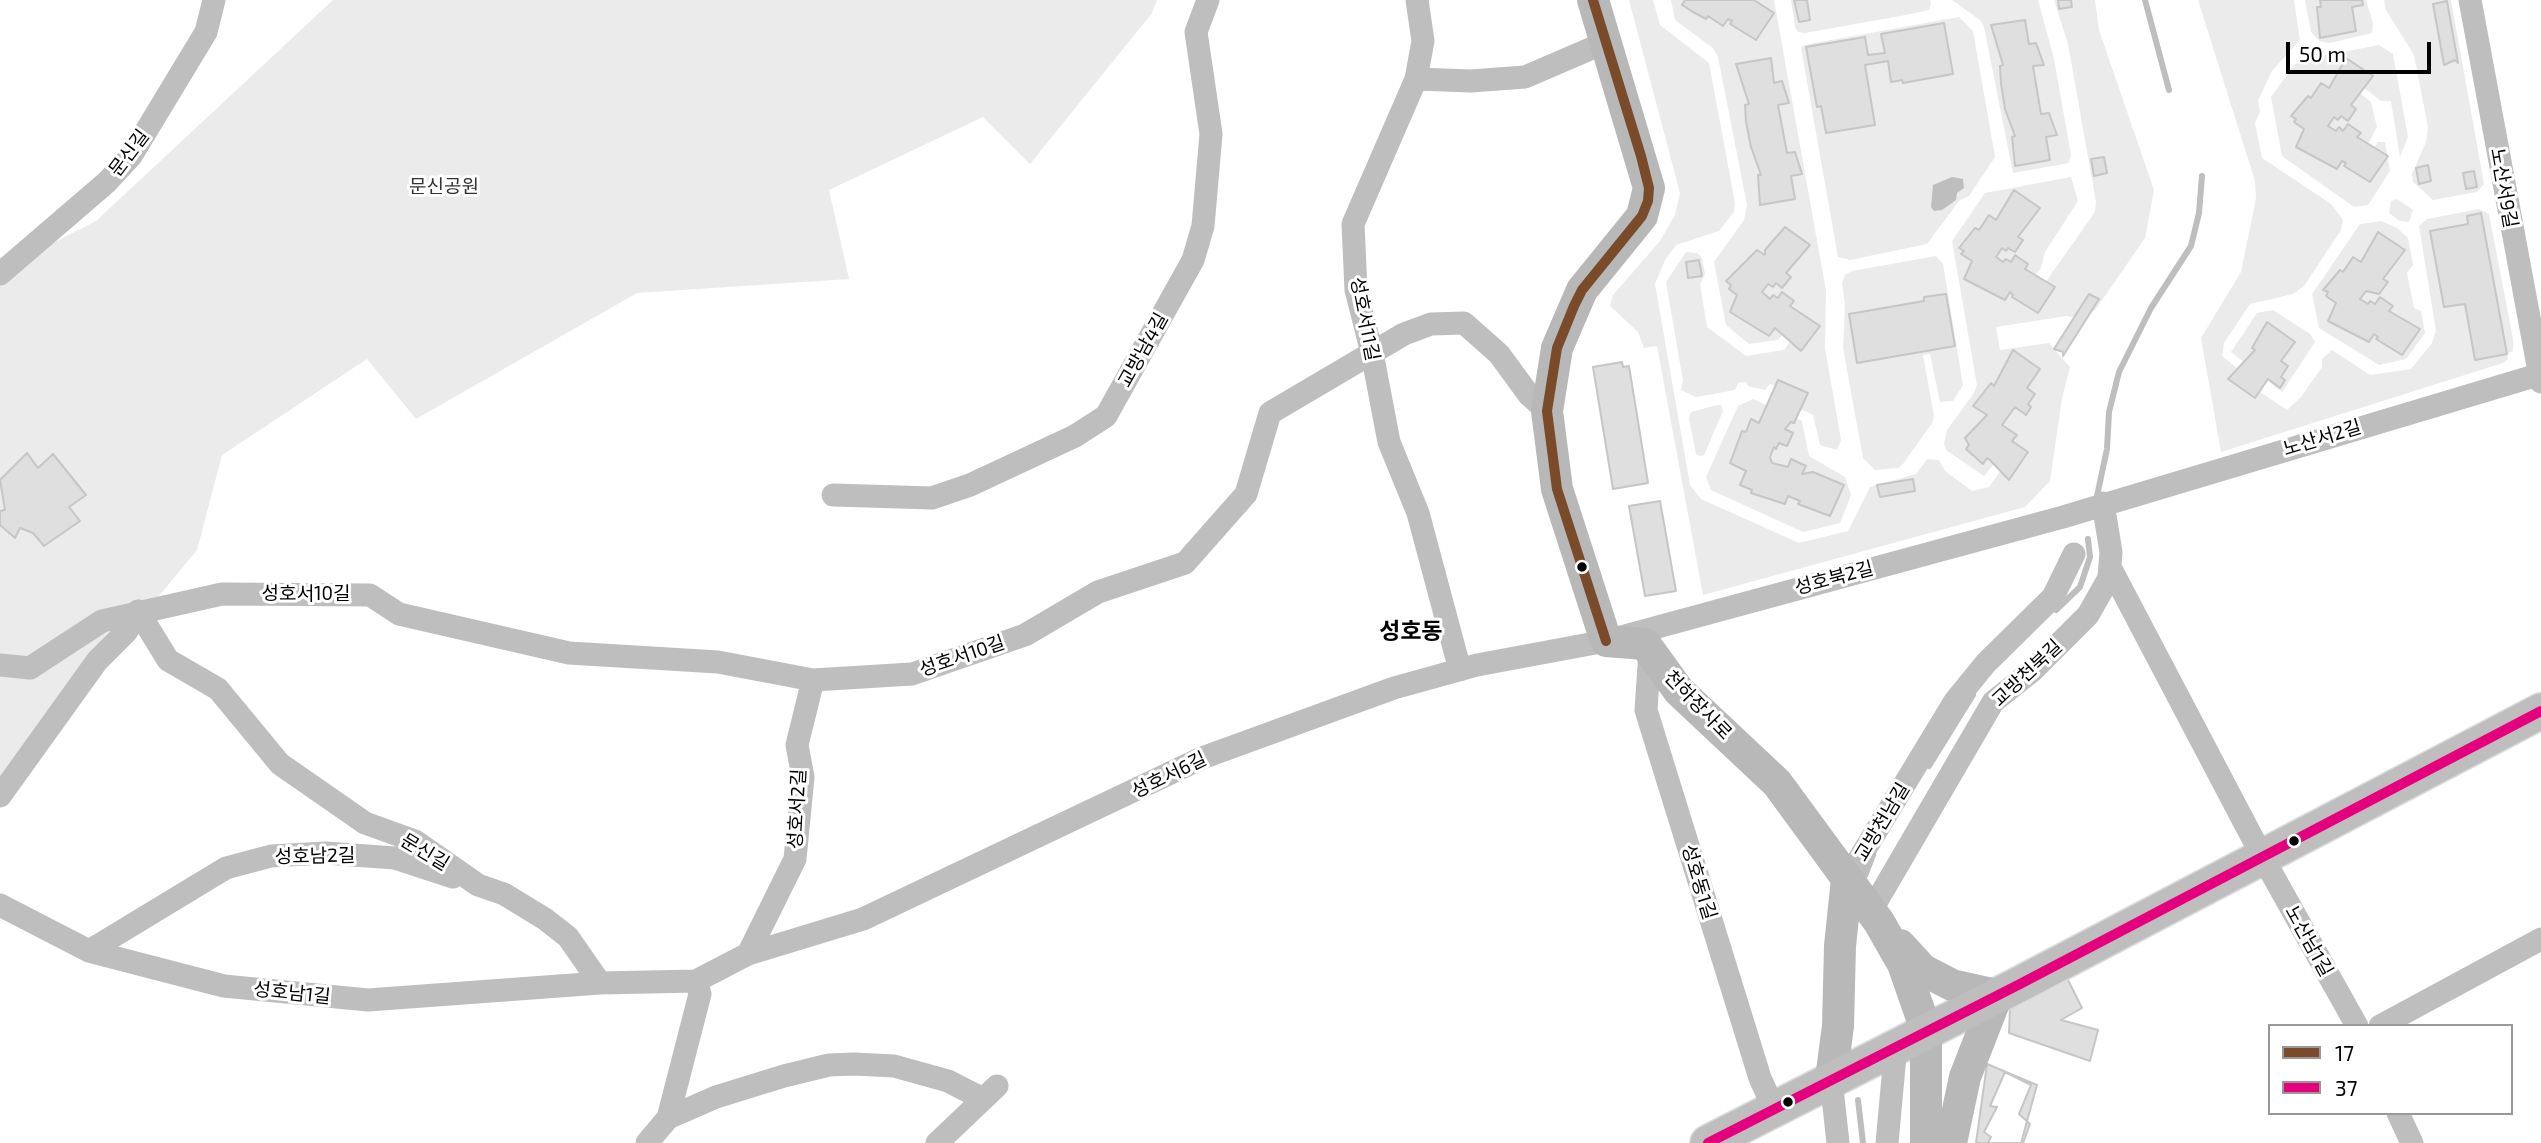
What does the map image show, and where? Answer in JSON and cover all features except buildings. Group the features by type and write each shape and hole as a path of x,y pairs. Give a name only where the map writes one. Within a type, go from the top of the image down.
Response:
{"main road":[{"path":"1593,0 1604,43 1641,156 1649,188 1648,201 1642,216 1582,290 1574,306 1557,348 1547,411 1557,489 1606,641"},
{"name":"천하장사로","path":"1606,641 1645,644 1679,691 1777,783 1875,917 1903,964 1926,1143"},
{"path":"1708,1143 2541,711"},
{"name":"교방천남길","path":"1831,1079 1838,1026 1840,946 1847,879"},
{"path":"1875,917 1923,970 1952,985 1997,995"},
{"path":"1951,1143 1965,1077 1997,995"}],"street":[{"name":"문신길","path":"0,274 107,182 131,156 206,32 214,0"},
{"name":"교방남4길","path":"833,495 932,498 970,485 1076,436 1106,416 1194,260 1203,226 1211,134 1196,32 1208,0"},
{"name":"성호서11길","path":"1417,0 1423,41 1416,79 1353,224 1356,290 1372,353 1388,442 1418,513 1460,670"},
{"name":"노산서9길","path":"2470,0 2540,377"},
{"path":"1416,79 1471,81 1525,77 1604,43"},
{"name":"성호서10길","path":"138,611 222,594 370,595 398,614 569,653 718,662 813,680 912,674 1024,635 1098,592 1185,563 1246,494 1270,413 1404,334 1431,324 1464,323 1499,354 1529,395 1547,411"},
{"name":"노산서2길","path":"2063,517 2103,503 2540,377"},
{"name":"교방천북길","path":"1875,917 1993,702 2032,671 2088,615 2109,578 2111,552 2103,503"},
{"name":"성호북2길","path":"1606,641 2063,517"},
{"name":"교방천남길","path":"1847,879 1955,701 1986,663 2053,597 2074,554"},
{"name":"노산남1길","path":"2110,567 2262,856 2356,1024"},
{"name":"문신길","path":"138,611 168,660 218,689 280,764 365,823 415,841 478,885 504,894 560,931 600,983"},
{"path":"0,664 30,668 102,621 138,611"},
{"path":"0,796 97,661 127,631 138,611"},
{"name":"성호서6길","path":"748,954 863,919 1202,758 1384,691 1460,670 1606,641"},
{"name":"성호동1길","path":"1650,651 1646,710 1760,1078 1774,1109"},
{"name":"성호서2길","path":"748,954 795,859 803,777 797,745 813,680"},
{"name":"성호남2길","path":"89,951 226,868 271,856 325,853 395,858 478,885"},
{"name":"성호남1길","path":"0,905 89,951 224,986 368,1000 600,983"},
{"path":"2384,1024 2541,939"},
{"path":"600,983 696,981 748,954"},
{"path":"647,1143 668,1118 700,994 696,981"},
{"path":"1887,1143 1911,1038"},
{"path":"668,1118 716,1097 829,1065 894,1066 990,1093 937,1143"},
{"name":"교방천남길","path":"1831,1079 1839,1143"},
{"path":"2399,1115 2412,1143"}],"green space":[{"name":"문신공원","path":"333,0 1157,0 1152,13 1030,164 983,117 829,190 849,279 637,293 416,419 367,359 222,455 197,550 0,788 0,270 96,221"},
{"path":"1629,0 1653,0 1660,25 1709,63 1735,203 1734,212 1719,231 1676,245 1665,260 1655,284 1690,485 1701,499 1799,543 1848,531 1870,487 1916,474 1927,459 1939,460 1945,471 1972,491 1989,487 2001,470 1994,464 1984,476 1946,450 1944,444 1947,430 1977,385 1952,241 1985,193 2071,177 2078,201 2045,252 2041,268 2034,276 2045,283 2095,212 2096,202 2068,44 2054,0 2095,0 2099,30 2154,190 2145,238 2096,309 2082,319 2067,316 1996,327 2000,350 2049,343 2070,367 2062,398 2050,481 2025,507 1703,595 1657,346 1644,348 1638,332 1610,306 1613,295 1660,241 1675,215 1680,193"},
{"path":"1671,0 1774,0 1826,291 1825,348 1841,440 1837,450 1820,445 1813,415 1790,404 1794,395 1770,384 1765,390 1748,386 1746,382 1738,383 1735,390 1696,397 1681,390 1683,381 1666,282 1686,252 1697,253 1702,258 1705,274 1700,284 1707,327 1746,356 1784,350 1791,340 1783,334 1778,340 1749,344 1726,325 1714,262 1744,220 1747,205 1718,57 1713,48 1675,20"},
{"path":"1791,0 1930,0 1931,3 1929,10 1805,33 1798,32 1795,27"},
{"path":"1952,0 2038,0 2054,59 2071,155 2069,163 2013,173 1984,27 1980,20"},
{"path":"2198,0 2294,0 2300,40 2272,71 2258,100 2260,112 2255,123 2262,158 2331,204 2343,220 2341,230 2304,286 2293,294 2250,304 2224,343 2222,356 2242,372 2251,386 2287,410 2301,397 2322,367 2322,359 2332,350 2370,375 2411,369 2432,343 2436,331 2419,226 2427,219 2479,209 2489,214 2513,339 2513,351 2507,354 2508,359 2503,363 2221,452 2201,338 2241,272 2256,199 2255,181"},
{"path":"2305,0 2366,0 2373,23 2372,33 2330,43 2319,41 2311,32"},
{"path":"2384,0 2451,0 2484,184 2477,192 2433,200 2413,182 2412,174 2426,142 2428,127 2414,55 2386,10"},
{"path":"1959,17 1973,31 1995,157 1969,196 1959,201 1927,244 1850,260 1838,257 1801,48 1804,45"},
{"path":"2379,45 2393,54 2408,137 2400,157 2391,101 2381,101 2363,87 2359,92 2371,102 2377,127 2367,146 2373,149 2378,142 2385,142 2390,171 2368,205 2354,207 2282,156 2271,97 2294,65 2301,60"},
{"path":"2397,199 2413,210 2409,222 2400,221 2389,213 2391,201"},
{"path":"2381,221 2397,228 2408,238 2413,265 2407,273 2414,308 2421,311 2425,333 2406,359 2379,365 2319,328 2312,294 2360,224"},
{"path":"1936,256 1943,264 1963,385 1953,401 1940,402 1930,354 1923,355 1934,416 1932,423 1903,464 1898,468 1875,470 1863,458 1843,348 1845,305 1842,283 1845,275 1852,271"},
{"path":"2273,310 2310,334 2315,342 2282,392 2231,352 2257,313"},
{"path":"1753,399 1802,421 1809,456 1845,477 1851,495 1840,523 1803,532 1711,490 1706,477 1738,406"},
{"path":"1721,405 1723,411 1704,455 1700,456 1696,454 1689,419 1691,412"}],"shaded area":[{"path":"1952,177 1963,179 1964,188 1957,193 1956,200 1942,210 1934,211 1931,207 1933,185"}],"waterway":[{"path":"2145,0 2169,90"},
{"path":"2097,496 2107,449 2109,412 2119,372 2151,308 2191,246 2199,213 2202,176"},
{"path":"2056,610 2080,587 2090,557 2088,539"},
{"path":"1929,766 1973,695"},
{"path":"1865,876 1873,855"},
{"path":"1858,1100 1863,1143"}],"transit line":[{"name":"17","path":"1593,0 1641,156 1649,188 1648,201 1642,216 1582,290 1574,306 1557,348 1547,411 1557,489 1606,641"},
{"name":"37","path":"1708,1143 2020,984 2541,711"}],"district":[{"name":"성호동","path":"1411,631"}]}
